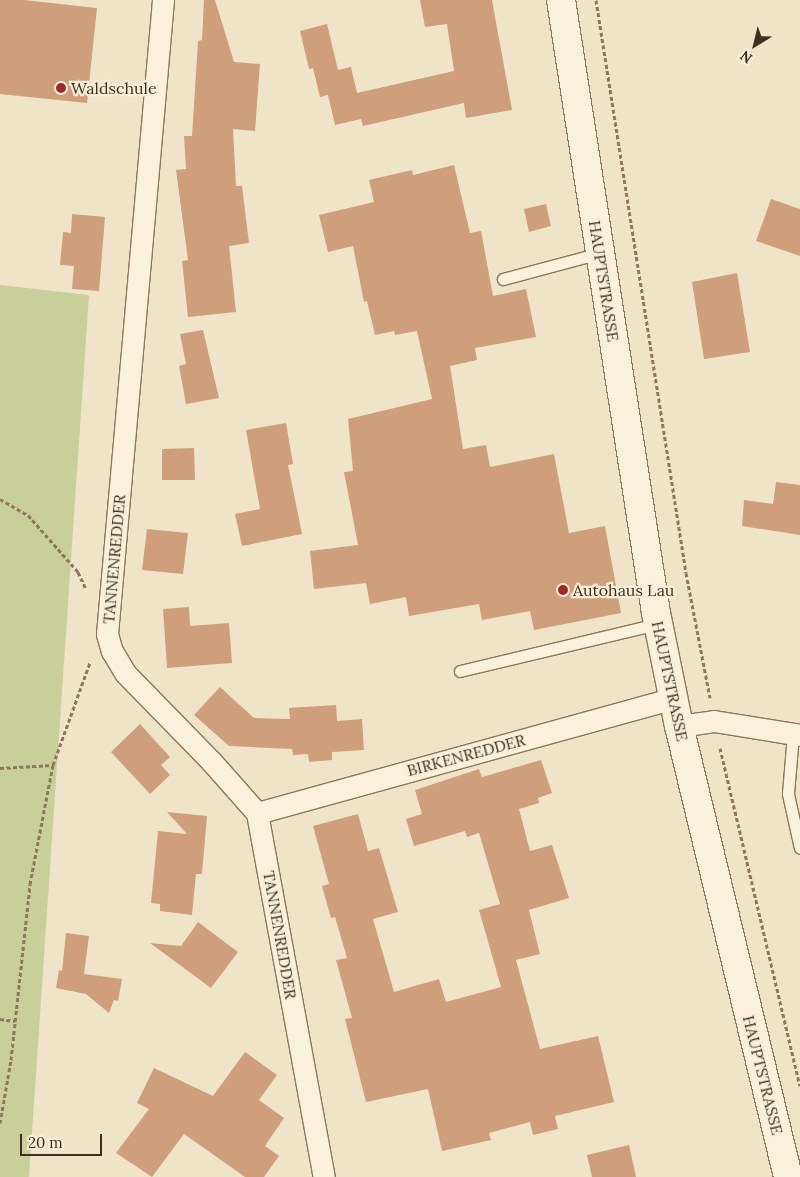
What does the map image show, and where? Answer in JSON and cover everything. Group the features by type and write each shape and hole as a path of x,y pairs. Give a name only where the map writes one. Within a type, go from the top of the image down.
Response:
{"main road":[{"name":"HAUPTSTRASSE","path":"561,0 658,624 675,698 679,726 788,1177"}],"street":[{"name":"TANNENREDDER","path":"163,0 107,634 112,651 125,673 211,761 257,813 324,1177"},
{"name":"BIRKENREDDER","path":"257,813 675,698"},
{"path":"679,726 714,721 796,734"}],"lane":[{"path":"503,278 600,253"},
{"path":"460,671 658,624"},
{"path":"796,734 788,794 800,848"}],"path":[{"path":"596,0 686,573 714,721 800,1086"},
{"path":"0,499 28,514 78,572 86,590"},
{"path":"0,1123 15,1021 30,884 53,765 94,649 107,634"},
{"path":"0,768 53,765"},
{"path":"0,1019 15,1021"}],"green space":[{"path":"0,285 89,295 29,1177 0,1177"}],"building":[{"path":"0,0 24,0 97,8 87,103 0,94"},
{"path":"204,0 215,0 234,62 260,64 255,131 233,129 236,186 242,186 249,243 229,246 236,312 188,317 182,261 188,260 176,170 186,169 184,136 192,136 198,41 202,40"},
{"path":"420,0 492,0 512,110 466,118 464,103 363,126 361,119 335,125 328,95 320,97 313,68 309,69 300,31 327,24 338,70 351,67 357,93 454,71 447,24 425,27"},
{"path":"454,165 470,233 481,231 493,296 526,289 536,337 475,348 477,360 450,366 463,449 486,445 490,467 554,454 569,533 605,526 621,613 534,630 530,611 482,620 479,604 409,616 406,597 370,604 366,583 314,589 310,551 358,545 344,472 353,471 348,419 432,399 417,331 395,335 394,331 375,335 367,301 364,302 353,246 328,252 319,215 374,202 369,180 412,170 413,175"},
{"path":"771,199 800,209 800,256 756,241"},
{"path":"546,204 551,226 529,232 524,209"},
{"path":"72,214 105,217 99,291 72,289 74,266 60,265 63,232 71,233"},
{"path":"737,273 750,352 704,359 692,282"},
{"path":"203,330 219,398 186,404 179,366 186,364 180,334"},
{"path":"286,423 293,464 288,465 302,534 242,546 235,514 260,509 246,430"},
{"path":"194,448 195,480 162,480 162,449"},
{"path":"776,482 800,485 800,535 742,526 744,500 773,504"},
{"path":"147,529 188,533 183,574 142,570"},
{"path":"189,607 190,626 229,623 232,663 167,668 163,609"},
{"path":"220,687 254,718 290,719 289,708 336,705 337,721 362,719 364,750 332,752 332,760 309,762 308,754 293,755 292,749 229,746 194,715"},
{"path":"140,724 170,757 161,765 170,775 150,794 111,752"},
{"path":"541,760 552,793 538,798 539,803 519,809 530,851 552,845 569,898 529,910 540,954 516,960 540,1049 598,1036 614,1102 555,1116 558,1129 533,1135 530,1122 489,1133 491,1140 442,1151 428,1089 366,1102 345,1019 352,1018 336,960 347,958 335,917 331,918 322,886 329,884 313,826 358,814 368,851 379,848 398,912 373,919 394,992 439,979 446,1002 501,987 479,910 500,904 479,833 467,837 465,831 414,846 406,819 422,814 415,790 479,769 482,777"},
{"path":"167,812 207,816 202,874 196,874 192,915 160,911 160,904 151,903 158,831 187,834"},
{"path":"198,922 238,952 211,988 150,943 181,946"},
{"path":"66,933 89,936 84,974 122,979 118,1001 114,1000 109,1013 86,994 56,988 59,970 62,971"},
{"path":"245,1052 277,1075 259,1100 284,1118 265,1146 279,1156 264,1177 245,1177 184,1134 152,1177 116,1153 149,1109 137,1103 154,1068 213,1096"},
{"path":"629,1145 636,1177 592,1177 587,1155"}],"place":[{"name":"Waldschule","path":"61,88"},
{"name":"Autohaus Lau","path":"563,590"}]}
